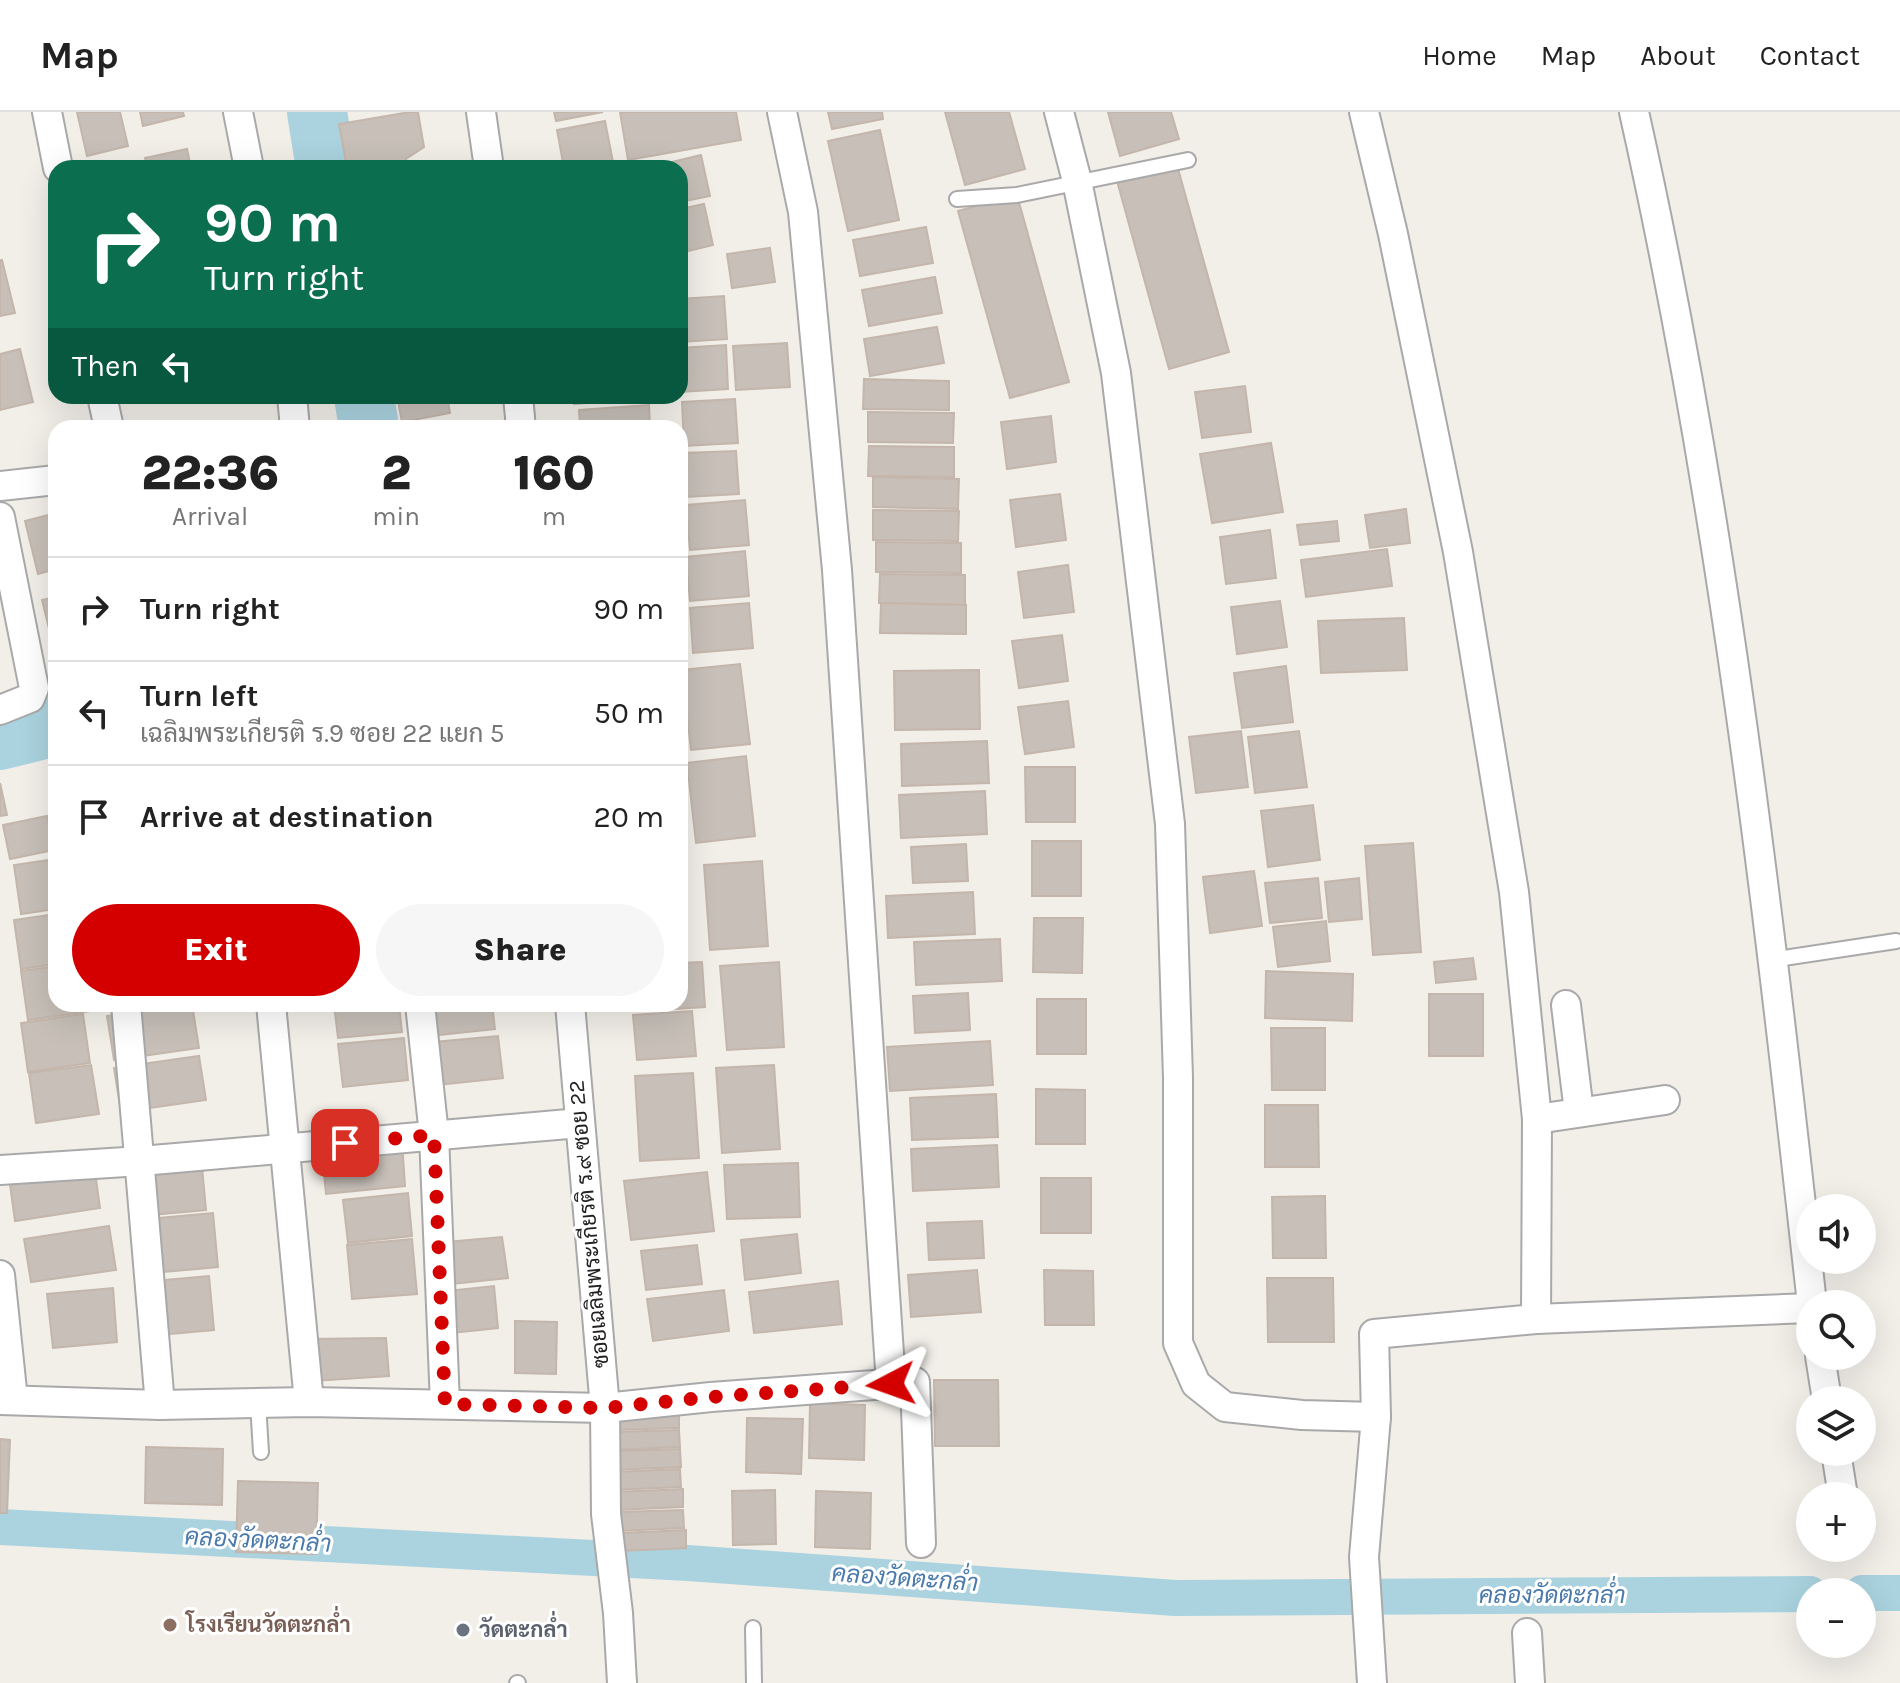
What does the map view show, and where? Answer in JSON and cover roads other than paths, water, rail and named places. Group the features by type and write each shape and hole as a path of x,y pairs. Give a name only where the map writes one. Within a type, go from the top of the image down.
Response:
{"street":[{"path":"47,112 56,160"},
{"path":"238,112 247,160"},
{"path":"481,112 488,160"},
{"path":"782,112 803,212 837,570 891,1384"},
{"path":"1059,112 1077,181 1116,373 1170,824 1178,1078 1178,1343 1196,1384 1225,1407 1302,1415 1376,1417"},
{"path":"1364,112 1393,234 1458,552 1514,892 1537,1119 1536,1319"},
{"path":"1634,112 1656,208 1717,547 1771,960 1809,1290"},
{"path":"0,486 48,481"},
{"path":"0,517 34,688 30,698 0,710"},
{"path":"1566,1005 1579,1112"},
{"path":"127,1012 160,1405"},
{"path":"272,1012 309,1402"},
{"path":"421,1012 434,1135 445,1404"},
{"name":"ซอยเฉลิมพระเกียรติ ร.๙ ซอย 22","path":"571,1012 605,1408 606,1514 618,1613 622,1683"},
{"path":"1537,1119 1665,1100"},
{"path":"0,1170 141,1161 580,1123"},
{"path":"0,1275 6,1400 160,1405 309,1402 605,1408 915,1382 921,1543"},
{"path":"1372,1683 1364,1557 1376,1417 1374,1334 1536,1319 1796,1307"},
{"path":"1527,1633 1530,1683"}],"lane":[{"path":"957,199 1017,195 1188,160"},
{"path":"1771,960 1896,941"},
{"path":"258,1403 261,1452"},
{"path":"753,1628 754,1683"}],"waterway":[{"path":"317,112 325,160"},
{"path":"365,404 368,420"},
{"path":"0,740 48,728"},
{"name":"คลองวัดตะกล่ำ","path":"0,1527 688,1563 1175,1598 1796,1594"},
{"name":"คลองวัดตะกล่ำ","path":"1876,1593 1900,1593"}],"place":[{"name":"โรงเรียนวัดตะกล่ำ","path":"170,1625"},
{"name":"วัดตะกล่ำ","path":"463,1630"}]}
